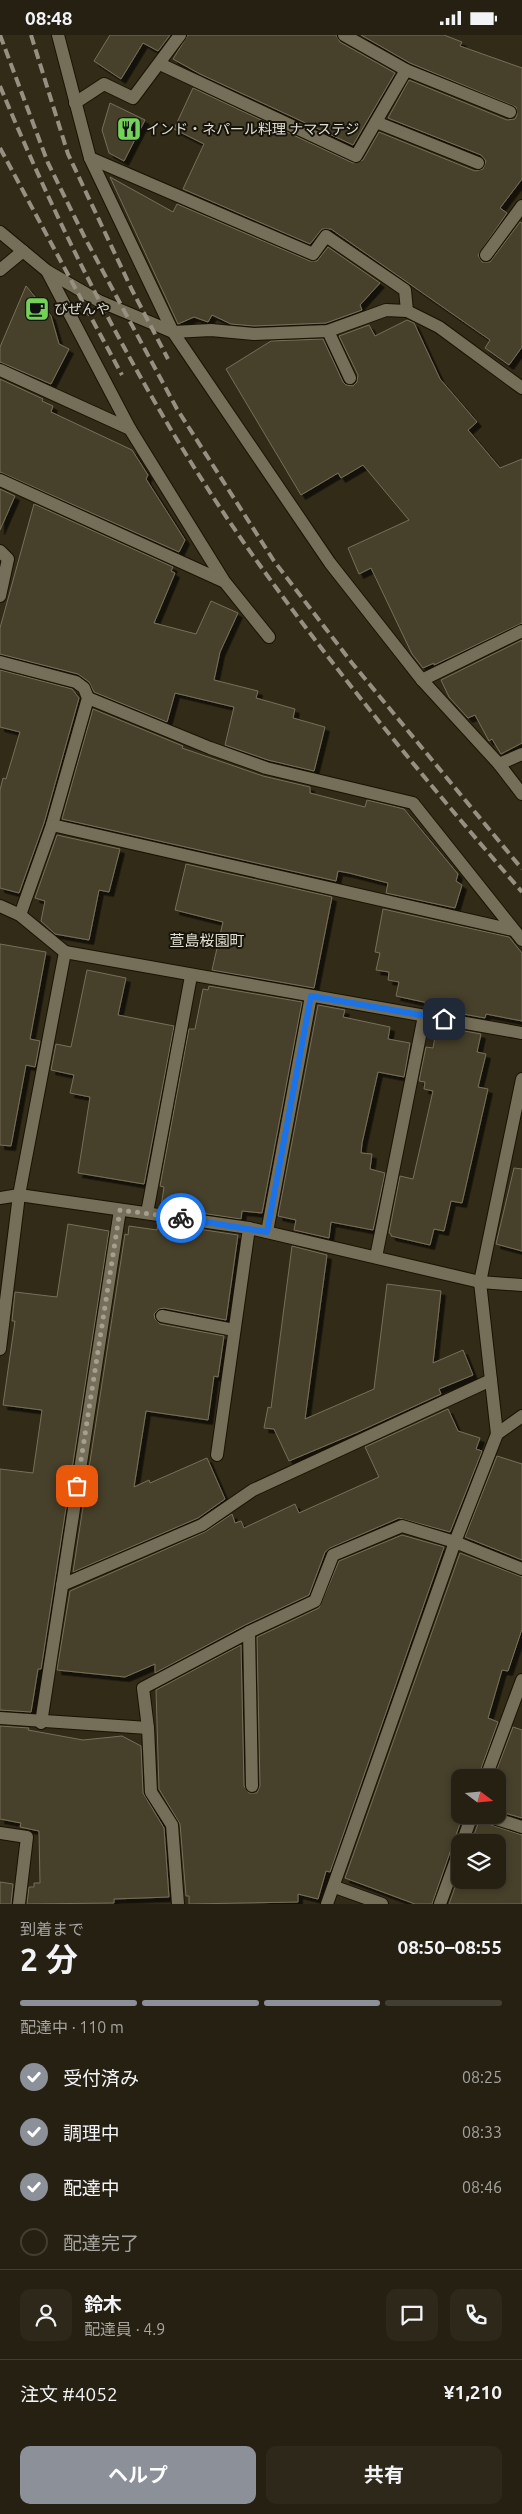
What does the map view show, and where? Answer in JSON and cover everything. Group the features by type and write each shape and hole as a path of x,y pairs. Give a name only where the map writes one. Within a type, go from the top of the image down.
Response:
{"street":[{"path":"58,35 90,159 173,332 330,563 422,680 499,764 522,794"},
{"path":"75,103 104,84 133,98 180,35"},
{"path":"344,35 406,70 510,112"},
{"path":"160,64 356,156 406,70"},
{"path":"376,122 478,163"},
{"path":"90,159 313,254 326,236 405,290 407,311"},
{"path":"486,255 522,206"},
{"path":"0,232 47,271 99,301 173,332 210,330 254,334 328,331 386,311 407,311 439,327 522,387"},
{"path":"0,270 23,251"},
{"path":"47,271 130,429 224,581 269,637"},
{"path":"328,331 350,378"},
{"path":"0,370 130,429"},
{"path":"0,480 224,581"},
{"path":"0,551 8,559 0,596"},
{"path":"422,680 522,631"},
{"path":"0,662 76,683 84,689 88,698 52,825 20,915"},
{"path":"88,698 210,748 266,768 413,803 522,940"},
{"path":"499,764 522,753"},
{"path":"52,825 513,930"},
{"path":"0,906 20,915 65,952 191,976 522,1033"},
{"path":"0,1349 19,1195 65,952"},
{"path":"147,1213 191,976"},
{"path":"267,1232 311,996"},
{"path":"376,1257 424,1016"},
{"path":"327,1904 455,1542 497,1434 480,1281 522,1079"},
{"path":"0,1197 19,1195 249,1228 480,1281 522,1285"},
{"path":"42,1723 120,1210"},
{"path":"217,1455 249,1228"},
{"path":"162,1316 234,1330"},
{"path":"62,1585 202,1525 253,1490 491,1380"},
{"path":"497,1434 522,1416"},
{"path":"178,1904 172,1825 150,1792 148,1729 143,1688 249,1632 315,1601 333,1555 402,1526 455,1542 522,1569"},
{"path":"249,1632 252,1786"},
{"path":"489,1769 522,1680"},
{"path":"0,1718 42,1723 148,1729"},
{"path":"506,1822 522,1827"},
{"path":"0,1833 27,1837 19,1904"},
{"path":"440,1904 451,1874"},
{"path":"334,1887 382,1904"}],"building":[{"path":"110,35 170,35 158,51 143,43 121,79 94,61"},
{"path":"188,35 336,35 340,42 395,73 353,145 200,74 173,59"},
{"path":"361,35 444,35 462,42 460,46 522,68 522,179 500,208 507,213 478,255 482,262 490,262 520,222 522,223 522,347 509,365 485,348 490,340 331,229 322,229 310,244 183,189 204,144 174,129 193,88 353,163 363,160 379,132 475,171 483,169 486,161 481,155 388,118 409,80 507,120 515,119 517,115 516,107 410,63"},
{"path":"110,103 145,120 124,161 109,153 102,130"},
{"path":"110,177 173,212 177,204 310,261 317,261 328,247 380,283 360,305 362,310 326,323 254,326 231,324 212,315 208,322 194,317 178,324"},
{"path":"26,286 51,316 59,344 69,349 51,384 0,362 0,347"},
{"path":"407,320 414,323 440,379 477,422 468,430 500,468 522,459 522,623 434,665 434,663 423,668 412,654 371,568 359,574 348,548 409,520 363,465 341,478 338,473 301,495 226,369 271,341 323,339 343,382 346,385 353,386 357,382 358,375 339,336 369,325 375,336"},
{"path":"0,379 43,399 42,401 53,406 51,412 132,450 148,475 146,479 185,540 179,552 0,472"},
{"path":"0,489 15,496 0,530"},
{"path":"34,504 173,567 171,571 175,573 154,623 196,634 211,601 238,613 220,652 214,680 258,691 256,698 295,709 293,718 325,727 314,771 268,760 225,745 234,707 175,693 167,722 94,692 89,682 78,674 0,654 0,628"},
{"path":"522,640 522,743 501,754 492,739 489,741 475,715 468,718 449,697 441,680"},
{"path":"0,670 72,689 79,698 44,823 19,893 0,888 0,790 3,778 6,779 20,732 0,727"},
{"path":"93,709 183,746 182,748 263,776 310,787 310,793 365,807 367,800 404,809 458,874 456,881 462,885 455,908 386,893 388,883 349,873 338,871 336,881 62,819"},
{"path":"57,835 120,849 109,892 99,890 89,940 55,934 41,921 45,901 35,898"},
{"path":"186,864 332,897 314,988 212,970 223,922 175,910"},
{"path":"383,909 509,937 522,953 522,1021 486,1014 485,1018 441,1010 442,1006 396,996 399,982 388,980 389,972 376,970 380,953 375,952"},
{"path":"0,944 46,952 30,1039 40,1041 35,1067 26,1065 11,1146 0,1145"},
{"path":"87,970 126,978 118,1015 174,1026 144,1184 78,1173 90,1097 70,1093 74,1075 51,1070 56,1044 71,1047"},
{"path":"209,986 302,1002 262,1213 242,1211 241,1219 161,1207 164,1187 160,1186 189,1029 195,1029 203,989 208,990"},
{"path":"318,1005 345,1010 343,1017 390,1027 388,1039 410,1043 404,1077 378,1072 362,1143 361,1153 372,1154 370,1169 385,1173 373,1230 331,1222 329,1238 294,1230 296,1220 278,1216"},
{"path":"437,1026 481,1034 477,1052 486,1054 478,1087 488,1089 462,1203 451,1201 444,1231 434,1229 430,1245 391,1236 389,1233 400,1176 413,1179 433,1091 424,1089 425,1082 419,1081 426,1047 433,1048"},
{"path":"514,1168 522,1169 522,1251 496,1244"},
{"path":"158,1223 238,1235 226,1320 164,1308 159,1309 154,1314 155,1319 160,1324 224,1336 218,1377 214,1376 208,1420 146,1411 134,1487 149,1480 150,1483 207,1458 225,1499 198,1518 73,1572 125,1234 128,1235 129,1226 157,1230"},
{"path":"68,1224 109,1231 41,1669 38,1669 31,1712 0,1710 0,1469 33,1473 42,1410 3,1405 15,1321 12,1321 15,1292 57,1297"},
{"path":"292,1246 327,1255 305,1419 374,1389 387,1284 441,1291 433,1363 463,1350 473,1375 439,1389 441,1394 289,1461 274,1429 264,1428 268,1407 271,1408"},
{"path":"448,1409 458,1431 480,1438 476,1449 482,1451 450,1532 399,1518 330,1548 325,1552 309,1595 245,1625 155,1673 155,1664 125,1677 57,1670 70,1591 205,1532 232,1514 235,1523 241,1521 244,1528 295,1504 299,1513 379,1477 365,1447"},
{"path":"497,1456 522,1464 522,1560 465,1537"},
{"path":"402,1535 444,1547 330,1872 326,1871 318,1899 298,1894 298,1902 189,1904 189,1896 186,1896 180,1824 159,1789 156,1690 241,1645 244,1786 249,1793 257,1793 260,1786 257,1637 319,1608 339,1561"},
{"path":"460,1553 522,1577 522,1629 508,1671 502,1670 488,1718 498,1722 481,1769 451,1769 451,1824 460,1824 456,1834 451,1834 451,1849 432,1904 415,1904 345,1878"},
{"path":"0,1726 29,1728 28,1730 83,1740 122,1736 141,1746 143,1793 164,1828 169,1897 114,1899 114,1903 27,1904 29,1887 34,1887 34,1883 40,1883 39,1831 20,1827 21,1823 0,1819"},
{"path":"513,1727 522,1730 522,1818 506,1813 506,1769 497,1769"},
{"path":"478,1824 488,1824 522,1835 522,1904 449,1904 454,1889 506,1889 506,1834 474,1834"},
{"path":"0,1882 13,1884 11,1904 0,1904"}],"railway":[{"path":"0,35 48,163 85,238 177,409 274,561 352,663 522,869"},
{"path":"31,35 68,154 132,290 168,359"},
{"path":"0,86 55,212 118,336 152,397 225,515 294,612 357,694 455,814 522,892"},
{"path":"0,148 122,375"}],"way so far":[{"path":"77,1486 120,1210 181,1218"}],"place":[{"name":"インド・ネパール料理 ナマステジ","path":"129,129"},
{"name":"びぜんや","path":"37,309"}],"district":[{"name":"萱島桜園町","path":"207,941"}],"route":[{"path":"181,1218 267,1232 311,996 444,1019"}]}
